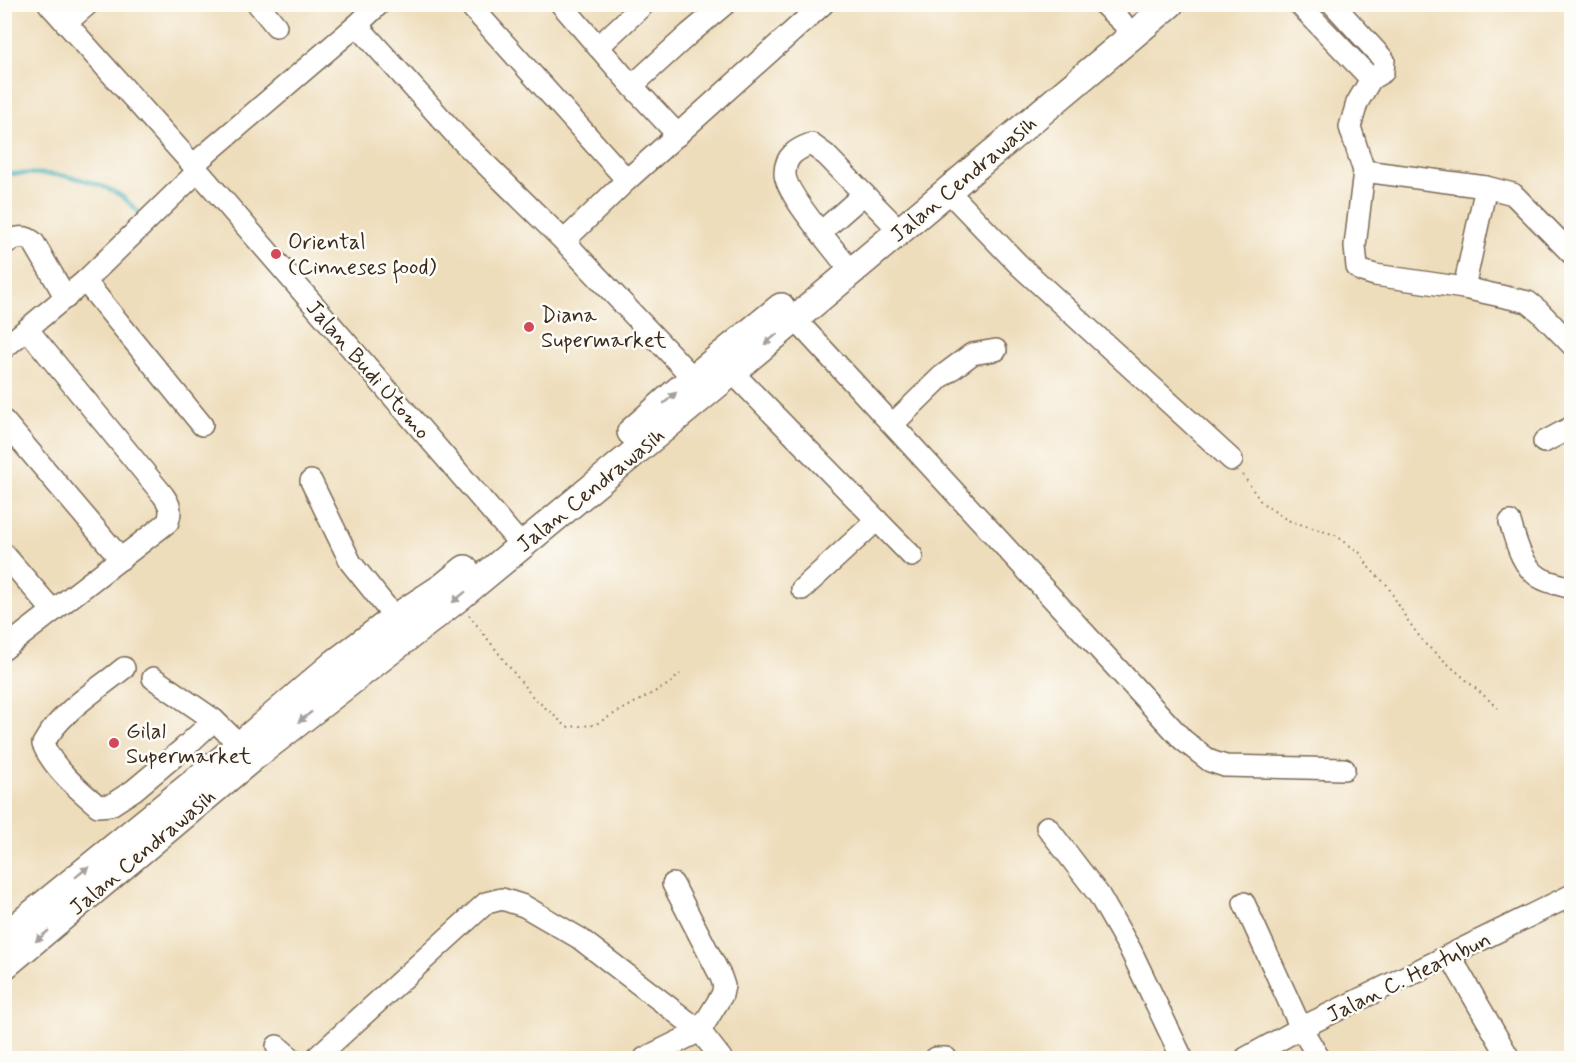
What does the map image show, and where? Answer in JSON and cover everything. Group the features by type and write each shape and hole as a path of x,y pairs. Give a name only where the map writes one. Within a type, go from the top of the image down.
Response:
{"main road":[{"name":"Jalan Cendrawasih","path":"4,966 184,801 240,745 335,663 395,618 515,539 732,372 795,319 895,225 1113,13 1143,4"},
{"name":"Jalan Cendrawasih","path":"4,936 184,801 251,759 457,599 515,539 592,466 694,379 842,260 948,191 1170,4"}],"street":[{"name":"Jalan Budi Utomo","path":"49,4 195,168 515,539"},
{"path":"66,23 88,4"},
{"path":"258,4 276,26"},
{"path":"4,348 85,281 195,168 379,4"},
{"path":"469,4 627,180"},
{"path":"561,4 678,135"},
{"path":"598,47 645,4"},
{"path":"632,86 725,4"},
{"path":"564,241 627,180 823,4"},
{"path":"1299,4 1371,79"},
{"path":"1333,4 1384,60 1383,72 1371,79 1357,103 1350,127 1364,171 1355,260 1359,269 1375,275 1464,288 1528,302 1572,345"},
{"path":"357,25 456,135 564,241 694,379"},
{"path":"842,260 792,193 784,175 788,159 797,149 811,144 826,155 895,225"},
{"path":"1364,171 1486,187 1513,194 1572,254"},
{"path":"1464,288 1486,187"},
{"path":"948,191 1020,266 1232,460"},
{"path":"821,232 864,194"},
{"path":"4,244 20,237 29,238 66,298"},
{"path":"85,281 202,425"},
{"path":"795,319 1183,740 1210,761 1225,766 1344,769"},
{"path":"4,649 168,522 171,513 170,505 28,330"},
{"path":"893,424 941,377 972,354 996,350"},
{"path":"732,372 912,555"},
{"path":"4,421 121,559"},
{"path":"1544,442 1572,427"},
{"path":"311,481 351,563 395,618"},
{"path":"802,589 877,520"},
{"path":"1510,522 1521,556 1528,567 1540,578 1572,588"},
{"path":"4,554 53,611"},
{"path":"124,668 63,717 43,744 47,754 59,768 98,806 111,805 134,790 214,720"},
{"path":"153,678 214,720 240,745"},
{"path":"1047,827 1099,895 1131,951 1182,1059"},
{"path":"645,1059 700,1031 722,995 724,986 722,977 673,884"},
{"name":"Jalan C. Heatubun","path":"1246,1059 1301,1028 1572,895"},
{"path":"316,1059 486,903 502,899 524,906 579,938 700,1031 721,1059"},
{"path":"1244,903 1301,1028 1319,1059"},
{"path":"1450,956 1509,1059"},
{"path":"936,1059 946,1059"}],"path":[{"path":"1232,460 1261,502 1287,520 1335,535 1360,553 1370,569 1387,585 1424,643 1498,708"},
{"path":"457,599 532,696 567,727 594,725 669,684 680,674"}],"waterway":[{"path":"4,174 49,174 93,183 120,195 141,214"}],"place":[{"name":"Oriental (Cinneses food)","path":"276,254"},
{"name":"Diana Supermarket","path":"529,327"},
{"name":"Gilal Supermarket","path":"114,743"}]}
